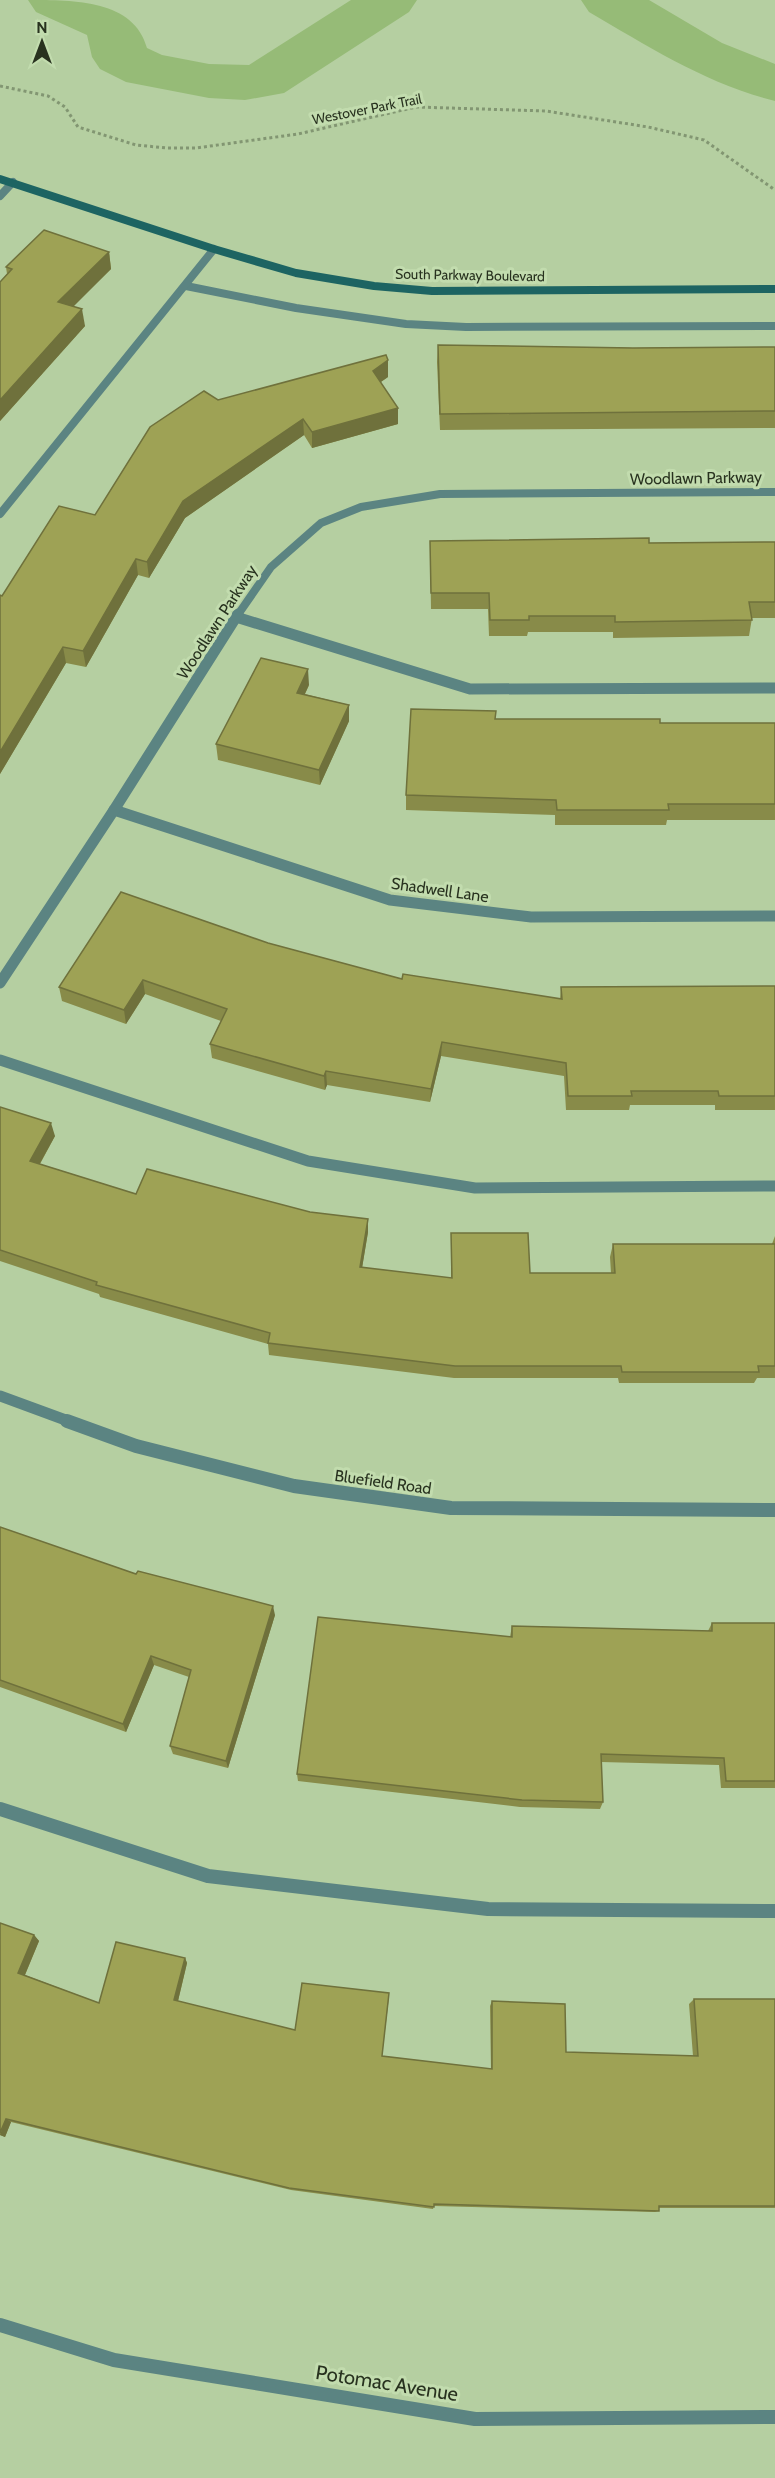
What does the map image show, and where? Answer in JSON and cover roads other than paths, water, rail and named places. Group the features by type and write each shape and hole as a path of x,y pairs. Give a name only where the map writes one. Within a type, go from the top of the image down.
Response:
{"street":[{"name":"South Parkway Boulevard","path":"0,179 214,249 296,273 374,286 432,291 775,289"},
{"path":"0,196 14,182"},
{"path":"0,514 214,249"},
{"path":"186,286 296,308 406,324 466,327 775,326"},
{"name":"Woodlawn Parkway","path":"0,983 114,810 236,617 271,567 321,523 361,507 440,494 775,492"},
{"path":"236,617 470,689 775,688"},
{"name":"Shadwell Lane","path":"114,810 390,900 531,917 775,916"},
{"path":"0,1060 308,1161 476,1188 775,1186"},
{"name":"Bluefield Road","path":"0,1396 136,1446 305,1488 451,1508 775,1510"},
{"path":"0,1809 208,1876 488,1909 775,1911"},
{"name":"Potomac Avenue","path":"0,2325 114,2360 475,2419 775,2417"}],"waterway":[{"path":"56,0 108,24 116,37 120,57 146,70 209,81 245,83 264,81 389,0"},
{"path":"609,0 702,55 775,84"}]}
